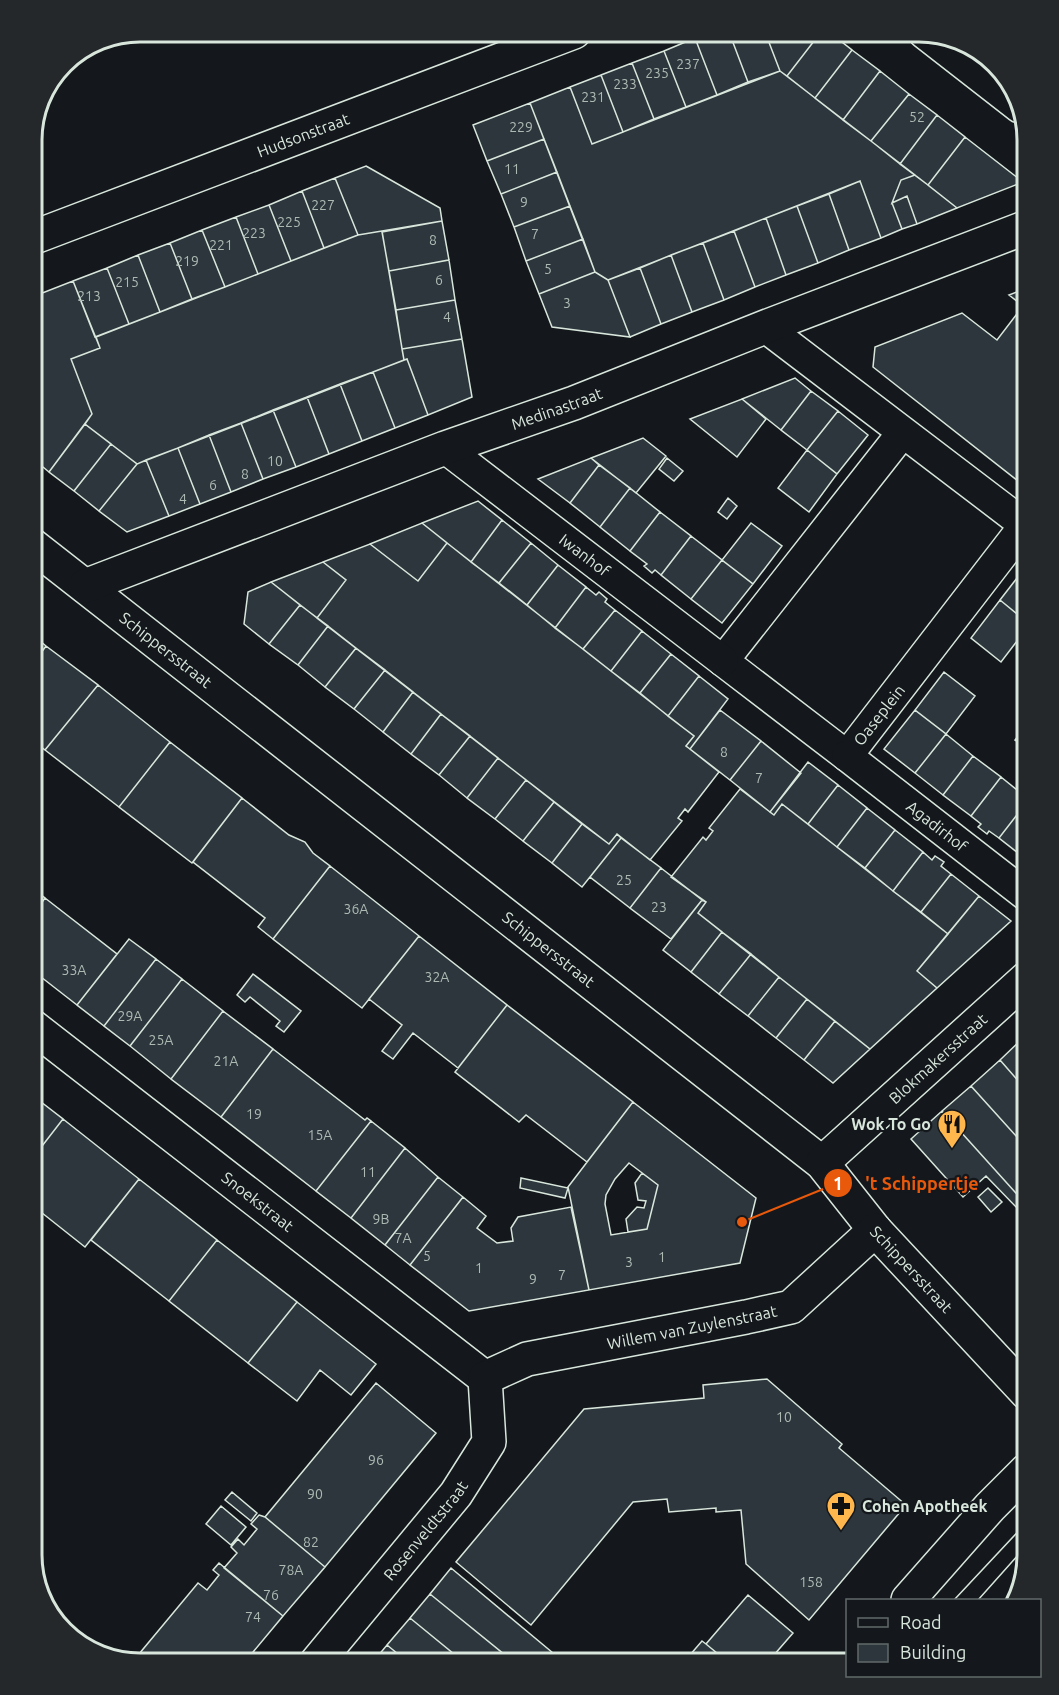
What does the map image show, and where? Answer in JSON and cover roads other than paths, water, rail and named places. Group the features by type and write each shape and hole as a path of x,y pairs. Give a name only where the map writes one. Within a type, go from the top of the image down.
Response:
{"street":[{"name":"Hudsonstraat","path":"42,234 548,42"},
{"path":"941,45 1007,96"},
{"name":"Medinastraat","path":"85,586 445,448 574,403 1017,231"},
{"name":"Oaseplein","path":"765,327 1017,519"},
{"path":"723,661 903,432"},
{"name":"Iwanhof","path":"445,448 723,661"},
{"name":"Oaseplein","path":"723,661 847,756 1017,538"},
{"name":"Schippersstraat","path":"42,553 822,1163 875,1230 1017,1381"},
{"name":"Agadirhof","path":"847,756 1017,887"},
{"name":"Blokmakersstraat","path":"822,1163 1017,988"},
{"name":"Snoekstraat","path":"42,1034 485,1378"},
{"name":"Willem van Zuylenstraat","path":"485,1378 527,1359 746,1317 791,1306 875,1230"},
{"name":"Rosenveldtstraat","path":"324,1653 456,1494 489,1442 485,1378"},
{"path":"909,1599 990,1507 1017,1481"}],"tram line":[{"path":"955,1599 1017,1533"},
{"path":"979,1599 1017,1556"}],"place":[{"name":"Wok To Go","path":"952,1150"},
{"name":"'t Schippertje","path":"742,1222"},
{"name":"Cohen Apotheek","path":"841,1532"}]}
